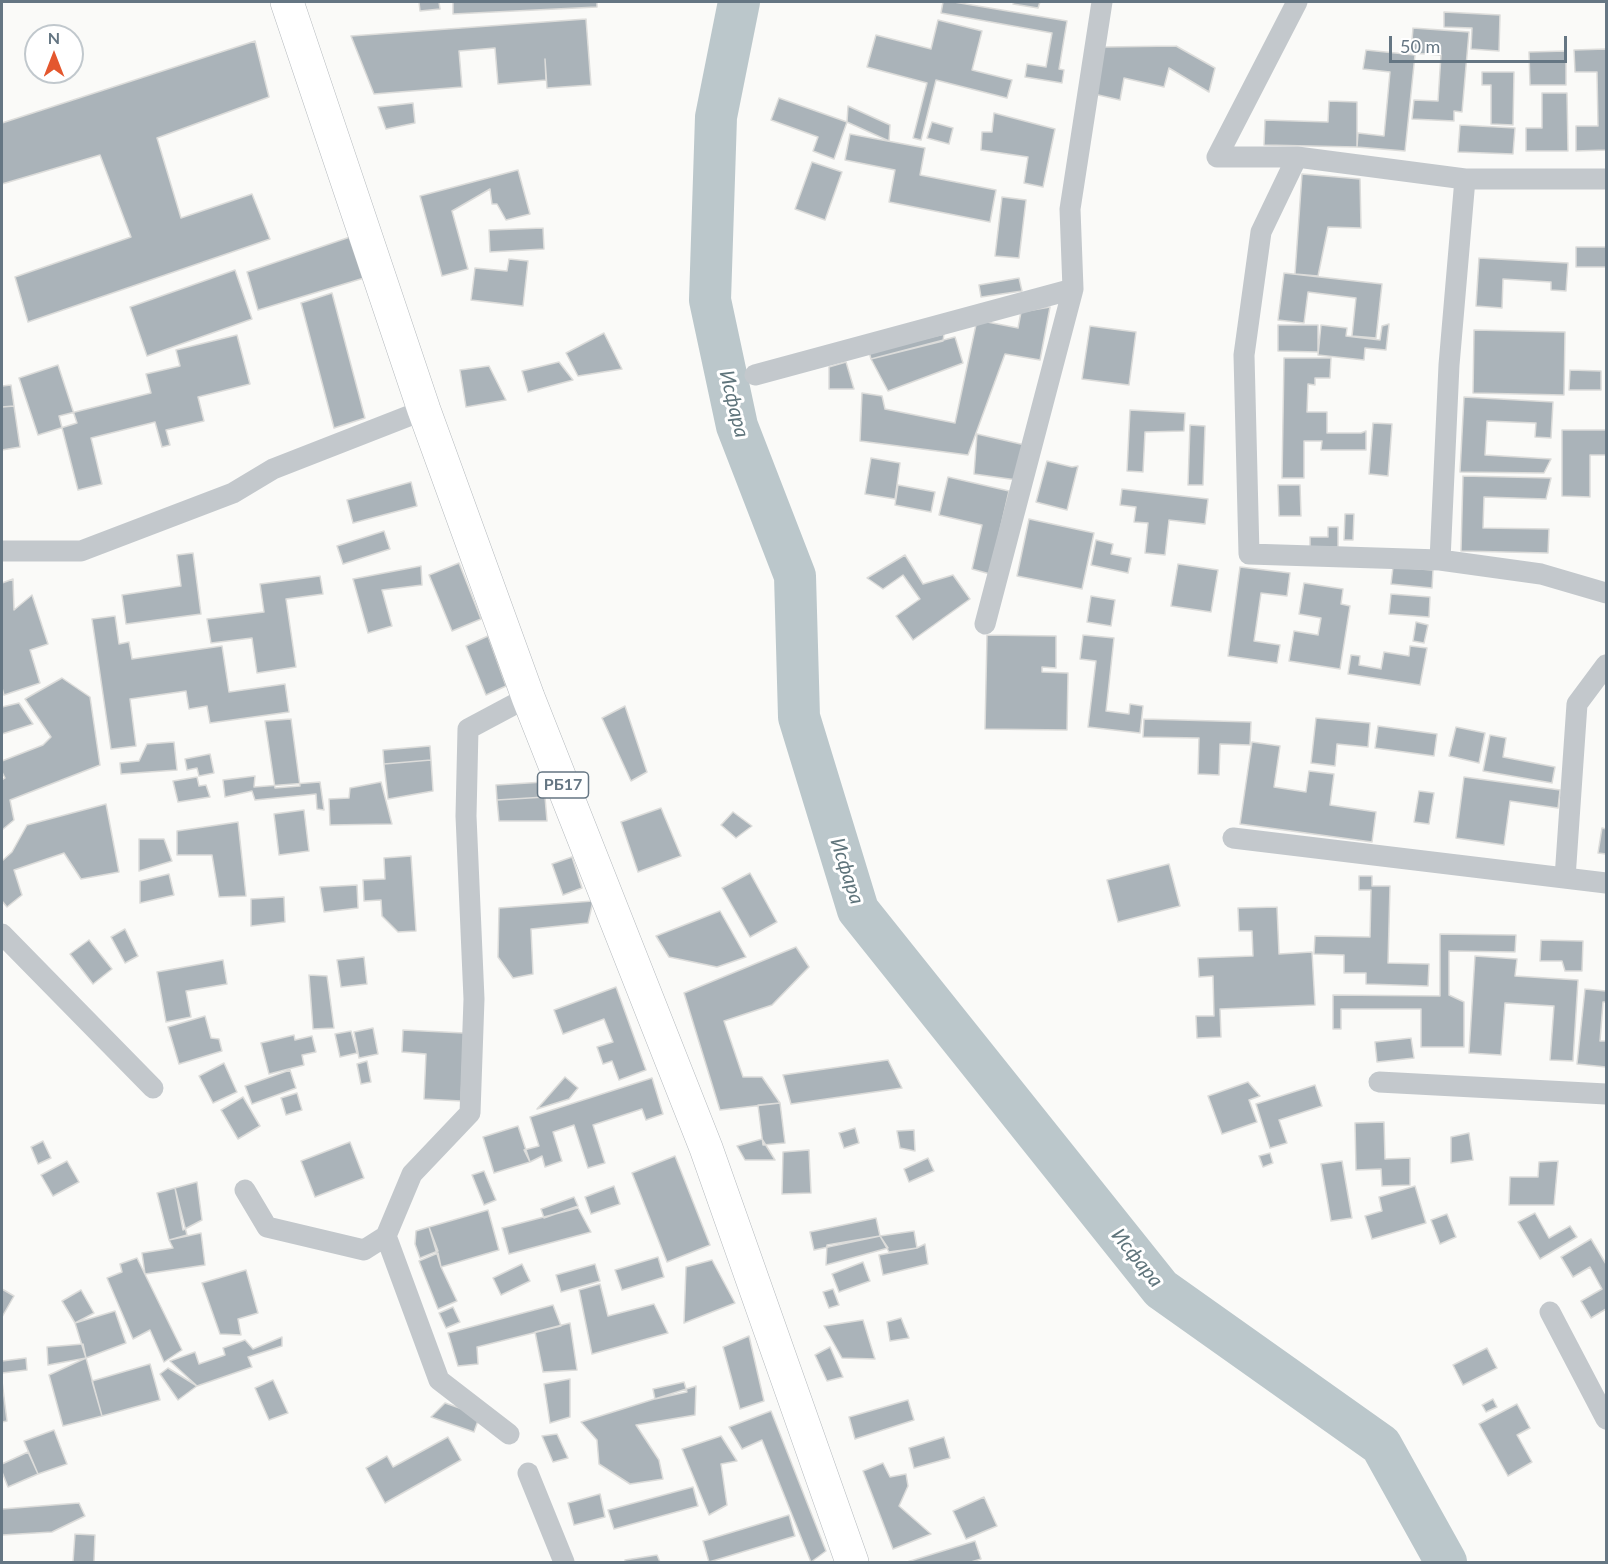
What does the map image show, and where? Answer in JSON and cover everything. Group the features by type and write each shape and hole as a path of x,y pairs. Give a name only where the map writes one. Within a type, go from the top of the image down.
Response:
{"main road":[{"name":"РБ17","path":"287,2 424,410 528,697 706,1148 852,1563"}],"street":[{"path":"986,624 1073,289 1070,209 1102,2"},
{"path":"1297,2 1217,157 1297,157 1465,179 1606,178"},
{"path":"1297,157 1261,232 1244,355 1249,554 1440,560 1541,574 1606,593"},
{"path":"1440,560 1449,365 1465,179"},
{"path":"755,375 1073,289"},
{"path":"2,551 81,551 233,493 273,469 424,410"},
{"path":"1565,878 1577,704 1606,665"},
{"path":"244,1190 267,1227 364,1250 386,1236 412,1174 470,1113 474,999 466,816 468,729 528,697"},
{"path":"1233,838 1606,883"},
{"path":"2,934 153,1088"},
{"path":"1378,1082 1606,1094"},
{"path":"386,1236 439,1380 509,1434"},
{"path":"1550,1312 1606,1419"},
{"path":"528,1473 564,1563"}],"building":[{"path":"419,2 439,2 440,9 420,11"},
{"path":"453,2 597,2 597,7 453,14"},
{"path":"943,2 1067,21 1059,69 1064,70 1062,83 1025,77 1027,64 1046,67 1052,33 941,13"},
{"path":"1014,2 1040,2 1038,8 1013,4"},
{"path":"1444,12 1500,15 1499,51 1471,49 1472,28 1444,27"},
{"path":"586,19 591,85 547,88 545,59 546,80 498,84 495,48 459,51 462,87 374,94 351,36"},
{"path":"938,20 982,31 972,70 1012,80 1007,98 936,80 921,140 913,138 927,83 867,67 876,35 931,49"},
{"path":"1413,28 1469,32 1462,112 1454,111 1454,121 1412,119 1414,100 1438,101 1441,55 1411,53"},
{"path":"255,41 269,97 157,138 181,218 252,194 270,239 28,322 15,277 131,237 100,155 2,184 2,123"},
{"path":"1176,46 1215,68 1209,92 1169,68 1164,87 1124,78 1120,100 1094,94 1104,47"},
{"path":"1606,49 1606,150 1576,151 1576,126 1598,126 1597,72 1575,72 1574,50"},
{"path":"1366,50 1415,55 1405,151 1357,147 1358,133 1384,136 1390,72 1363,69"},
{"path":"1566,51 1566,85 1530,85 1529,52"},
{"path":"1482,72 1514,72 1513,125 1491,124 1491,85 1482,85"},
{"path":"1542,93 1567,93 1568,151 1526,151 1526,128 1542,128"},
{"path":"779,98 847,122 834,159 813,151 818,137 771,120"},
{"path":"1329,101 1357,102 1357,147 1264,145 1265,120 1328,122"},
{"path":"413,103 415,123 386,129 378,107"},
{"path":"848,106 890,125 889,141 847,122"},
{"path":"994,113 1055,129 1043,187 1024,183 1028,157 981,150 982,132 992,132"},
{"path":"932,122 953,128 949,144 927,138"},
{"path":"1460,125 1515,128 1513,154 1458,152"},
{"path":"850,134 925,148 920,175 996,190 990,222 889,202 895,170 845,160"},
{"path":"812,162 842,172 825,220 795,209"},
{"path":"518,170 530,214 506,220 497,204 492,204 490,189 452,211 468,269 442,276 420,196"},
{"path":"1302,174 1360,179 1361,228 1328,227 1318,276 1295,274"},
{"path":"1002,197 1026,200 1019,258 995,256"},
{"path":"543,228 544,249 490,252 489,230"},
{"path":"353,236 364,278 258,310 247,272"},
{"path":"1576,247 1606,247 1606,267 1576,267"},
{"path":"1479,258 1568,263 1566,291 1551,290 1551,282 1503,279 1502,308 1476,306"},
{"path":"509,259 528,261 523,306 471,300 475,268 507,271"},
{"path":"235,270 252,319 147,356 130,307"},
{"path":"1284,273 1382,284 1376,338 1352,336 1356,298 1308,292 1304,323 1278,320"},
{"path":"1019,278 1022,291 981,297 979,285"},
{"path":"332,293 365,418 334,428 301,303"},
{"path":"1050,307 1040,360 1005,354 968,455 860,441 862,393 882,396 885,409 955,423 977,320 1018,328 1021,312"},
{"path":"1389,324 1386,350 1365,348 1364,360 1318,355 1321,325 1347,328 1346,336 1380,340 1382,326"},
{"path":"1278,325 1318,325 1318,352 1278,351"},
{"path":"1090,326 1136,332 1129,385 1082,379"},
{"path":"1474,330 1565,332 1564,395 1473,393"},
{"path":"604,333 622,369 578,376 566,353"},
{"path":"944,334 943,341 871,359 869,352"},
{"path":"237,335 250,384 198,397 204,421 166,430 170,445 162,447 155,422 91,438 102,484 78,490 59,416 151,393 146,374 180,366 176,350"},
{"path":"955,337 963,363 888,391 871,359"},
{"path":"1284,358 1331,358 1330,378 1315,378 1315,385 1308,384 1307,412 1327,412 1327,433 1366,431 1366,450 1321,450 1322,441 1304,441 1304,478 1282,478"},
{"path":"559,362 573,380 528,392 522,371"},
{"path":"846,362 854,389 829,389 829,367"},
{"path":"58,365 77,423 38,435 19,378"},
{"path":"489,366 506,400 466,407 460,370"},
{"path":"1570,370 1601,371 1601,390 1569,390"},
{"path":"11,385 14,406 2,407 2,386"},
{"path":"1464,397 1553,402 1551,438 1535,437 1536,423 1487,421 1485,455 1551,459 1544,473 1460,472"},
{"path":"14,406 20,447 2,450 2,407"},
{"path":"1130,410 1185,413 1184,431 1145,432 1143,472 1127,471"},
{"path":"1373,423 1392,424 1388,476 1369,474"},
{"path":"1190,425 1205,426 1203,485 1188,485"},
{"path":"1562,430 1606,430 1606,455 1590,455 1590,497 1562,496"},
{"path":"977,434 1025,445 1017,480 974,474"},
{"path":"871,458 900,463 895,499 865,494"},
{"path":"1047,461 1072,467 1078,466 1067,510 1036,502"},
{"path":"1463,476 1551,478 1546,499 1484,497 1483,528 1549,529 1548,553 1461,551"},
{"path":"948,477 1009,491 990,574 972,569 982,525 939,515"},
{"path":"411,482 417,506 353,523 347,500"},
{"path":"898,485 935,492 931,512 895,505"},
{"path":"1278,485 1300,485 1301,516 1279,516"},
{"path":"1122,489 1208,499 1205,524 1169,520 1165,555 1145,553 1148,523 1134,522 1136,507 1120,505"},
{"path":"1345,514 1354,514 1353,540 1344,540"},
{"path":"1029,519 1094,533 1082,589 1017,576"},
{"path":"1328,527 1338,527 1338,547 1310,548 1310,537 1328,537"},
{"path":"384,531 390,549 343,564 337,546"},
{"path":"1096,540 1113,544 1111,554 1131,558 1128,573 1091,565"},
{"path":"193,553 201,614 126,624 122,595 181,586 177,555"},
{"path":"905,555 923,584 953,575 970,599 913,640 896,616 920,599 903,575 883,589 867,578"},
{"path":"459,563 481,619 452,631 429,575"},
{"path":"1178,564 1218,570 1211,612 1171,606"},
{"path":"421,566 422,585 382,590 392,626 368,633 353,579"},
{"path":"1240,567 1290,573 1287,596 1261,593 1254,641 1280,645 1277,663 1228,656"},
{"path":"1393,567 1433,570 1432,588 1391,584"},
{"path":"320,576 323,594 286,599 296,667 257,673 252,638 211,643 207,619 264,612 260,584"},
{"path":"13,579 14,610 32,595 48,644 30,650 40,683 4,695 2,688 2,583"},
{"path":"1304,583 1343,589 1341,604 1350,606 1340,669 1289,661 1294,631 1318,635 1321,618 1299,614"},
{"path":"1391,594 1430,597 1429,617 1389,614"},
{"path":"1091,596 1115,600 1111,626 1087,622"},
{"path":"115,616 119,644 129,642 132,659 222,646 229,692 285,684 289,712 210,723 207,706 189,709 186,691 130,699 136,746 111,749 92,619"},
{"path":"1416,622 1428,625 1424,643 1413,641"},
{"path":"987,635 1056,636 1056,668 1042,667 1042,672 1068,673 1067,730 985,729"},
{"path":"1083,635 1114,638 1106,711 1129,714 1130,704 1143,706 1140,733 1088,727 1096,661 1080,659"},
{"path":"488,636 506,686 486,695 466,646"},
{"path":"1410,646 1427,648 1420,685 1348,674 1351,655 1360,656 1359,665 1381,669 1384,652 1409,656"},
{"path":"62,678 90,697 100,765 10,800 14,820 2,830 2,780 5,778 2,772 2,761 43,745 51,737 25,699"},
{"path":"19,703 33,724 2,734 2,707"},
{"path":"625,706 647,772 631,781 602,718"},
{"path":"1316,718 1370,723 1368,747 1337,744 1335,766 1311,763"},
{"path":"291,719 300,786 275,788 265,721"},
{"path":"1144,719 1251,722 1250,745 1220,744 1219,775 1198,774 1199,738 1143,737"},
{"path":"1378,726 1437,734 1434,756 1375,748"},
{"path":"1456,727 1485,733 1479,763 1449,756"},
{"path":"1490,735 1506,738 1503,757 1555,767 1552,783 1483,771"},
{"path":"174,742 177,770 121,774 120,763 139,761 147,744"},
{"path":"1252,742 1280,746 1274,787 1306,792 1309,771 1334,774 1330,805 1376,812 1372,842 1240,824"},
{"path":"430,746 431,760 384,764 383,750"},
{"path":"210,754 214,773 199,776 197,768 187,770 185,759"},
{"path":"431,760 433,791 388,799 384,764"},
{"path":"255,776 254,787 320,782 324,810 317,809 316,794 255,800 252,791 225,797 223,780"},
{"path":"197,777 199,786 206,785 210,797 178,802 173,781"},
{"path":"1464,777 1560,790 1558,808 1510,801 1504,845 1456,838"},
{"path":"381,782 392,824 330,825 329,799 349,798 350,788"},
{"path":"544,782 545,797 497,800 496,785"},
{"path":"1419,791 1434,793 1429,824 1414,822"},
{"path":"545,797 547,821 499,821 497,800"},
{"path":"106,804 119,872 81,879 64,853 14,870 22,895 7,907 2,901 2,861 12,852 27,825"},
{"path":"661,808 681,856 638,872 621,822"},
{"path":"304,810 309,851 279,855 274,814"},
{"path":"733,812 752,826 736,838 721,825"},
{"path":"238,822 246,896 219,897 212,855 177,855 177,831"},
{"path":"1602,828 1606,829 1606,854 1598,853"},
{"path":"139,839 164,839 172,861 139,871"},
{"path":"411,856 416,931 398,932 382,916 381,900 364,901 363,880 385,879 384,858"},
{"path":"572,857 582,888 563,895 552,864"},
{"path":"1169,864 1180,906 1118,922 1107,880"},
{"path":"750,873 777,922 750,937 722,888"},
{"path":"169,874 174,895 140,903 140,881"},
{"path":"1359,876 1372,876 1372,886 1390,886 1388,963 1429,964 1428,986 1366,984 1366,973 1344,973 1344,955 1314,954 1315,936 1370,937 1371,890 1359,890"},
{"path":"357,885 358,908 324,912 320,887"},
{"path":"284,897 285,922 251,926 251,899"},
{"path":"593,901 588,923 531,929 533,974 513,978 498,957 499,908"},
{"path":"1277,907 1279,954 1312,952 1315,1005 1220,1009 1221,1037 1197,1038 1196,1016 1214,1016 1213,976 1199,977 1198,958 1253,956 1252,931 1239,931 1238,908"},
{"path":"720,911 746,957 717,967 669,957 656,936"},
{"path":"125,929 138,956 125,963 111,937"},
{"path":"1440,934 1516,935 1515,952 1449,951 1449,995 1464,1002 1464,1047 1421,1047 1421,1009 1341,1009 1341,1029 1333,1029 1333,995 1440,996"},
{"path":"89,940 112,969 93,984 70,954"},
{"path":"1541,940 1583,941 1582,971 1565,971 1562,961 1540,961"},
{"path":"796,947 809,967 772,1005 724,1021 743,1077 762,1077 780,1103 720,1110 684,993"},
{"path":"1475,956 1517,959 1515,976 1578,980 1573,1061 1550,1060 1554,1006 1505,1003 1501,1055 1469,1053"},
{"path":"364,957 367,984 341,987 337,960"},
{"path":"223,960 227,984 186,991 191,1017 166,1022 157,972"},
{"path":"309,975 327,976 334,1028 313,1029"},
{"path":"616,987 646,1070 619,1080 612,1061 603,1064 597,1047 613,1042 604,1019 563,1034 554,1010"},
{"path":"1585,989 1606,991 1600,1041 1606,1041 1606,1067 1577,1064"},
{"path":"205,1016 211,1038 219,1039 222,1051 179,1064 168,1027"},
{"path":"373,1028 378,1054 359,1058 354,1032"},
{"path":"403,1030 464,1033 461,1101 424,1099 426,1054 402,1052"},
{"path":"351,1031 357,1053 340,1057 335,1034"},
{"path":"294,1035 295,1040 312,1036 316,1052 302,1055 304,1065 269,1074 261,1043"},
{"path":"1411,1038 1414,1058 1377,1062 1375,1042"},
{"path":"888,1060 902,1088 791,1104 783,1075"},
{"path":"367,1061 371,1082 361,1084 357,1064"},
{"path":"224,1063 237,1092 213,1103 199,1076"},
{"path":"290,1070 296,1088 252,1104 245,1086"},
{"path":"565,1077 578,1088 569,1099 537,1109"},
{"path":"652,1078 663,1114 646,1120 642,1109 593,1125 605,1163 588,1168 574,1125 553,1132 562,1161 545,1167 542,1156 530,1162 524,1150 539,1146 530,1117"},
{"path":"1248,1082 1260,1096 1249,1100 1257,1122 1222,1134 1208,1096"},
{"path":"1315,1085 1322,1106 1279,1120 1287,1143 1270,1148 1256,1104"},
{"path":"297,1093 302,1110 286,1115 281,1098"},
{"path":"243,1097 260,1126 238,1139 221,1110"},
{"path":"780,1103 785,1143 763,1145 758,1105"},
{"path":"1384,1122 1385,1159 1410,1158 1410,1185 1382,1186 1381,1169 1356,1170 1355,1123"},
{"path":"518,1126 530,1162 494,1173 483,1137"},
{"path":"855,1128 859,1143 844,1148 839,1133"},
{"path":"914,1130 915,1151 900,1148 897,1131"},
{"path":"1469,1133 1473,1160 1451,1163 1451,1137"},
{"path":"762,1139 775,1160 745,1160 737,1146"},
{"path":"43,1141 51,1158 38,1164 31,1147"},
{"path":"350,1142 364,1178 315,1197 301,1161"},
{"path":"809,1150 811,1193 782,1194 783,1152"},
{"path":"1270,1153 1273,1163 1263,1167 1259,1156"},
{"path":"675,1156 710,1245 667,1262 632,1173"},
{"path":"928,1158 934,1171 909,1182 904,1169"},
{"path":"67,1161 79,1182 53,1196 41,1175"},
{"path":"1342,1161 1352,1218 1331,1221 1321,1164"},
{"path":"1558,1161 1554,1205 1509,1205 1510,1177 1538,1177 1539,1162"},
{"path":"484,1171 496,1200 484,1205 472,1175"},
{"path":"197,1182 202,1220 183,1230 175,1188"},
{"path":"614,1186 620,1204 591,1214 585,1197"},
{"path":"1415,1186 1426,1223 1372,1239 1365,1216 1382,1211 1379,1197"},
{"path":"175,1188 187,1235 169,1240 157,1193"},
{"path":"574,1197 578,1206 544,1218 541,1209"},
{"path":"578,1208 591,1232 509,1254 502,1228"},
{"path":"488,1210 499,1250 441,1267 429,1227"},
{"path":"1535,1213 1549,1238 1570,1226 1577,1237 1540,1259 1518,1222"},
{"path":"1447,1214 1456,1237 1440,1244 1431,1220"},
{"path":"876,1218 880,1236 814,1250 810,1232"},
{"path":"429,1227 438,1251 420,1258 415,1244 416,1231"},
{"path":"914,1231 917,1248 889,1252 880,1236"},
{"path":"201,1233 205,1265 145,1274 142,1253 173,1248 169,1240"},
{"path":"880,1236 888,1248 826,1265 827,1245"},
{"path":"1591,1239 1606,1264 1606,1309 1591,1318 1581,1301 1602,1289 1590,1267 1573,1277 1561,1257"},
{"path":"925,1244 928,1264 883,1275 879,1255 917,1248"},
{"path":"438,1253 441,1267 457,1301 438,1309 419,1261"},
{"path":"658,1257 664,1277 622,1290 615,1270"},
{"path":"137,1258 182,1350 164,1362 150,1330 133,1339 107,1278 122,1272 120,1264"},
{"path":"712,1260 735,1303 684,1323 686,1267"},
{"path":"863,1262 870,1281 839,1292 832,1274"},
{"path":"522,1264 530,1281 501,1295 493,1278"},
{"path":"595,1264 600,1281 561,1292 556,1275"},
{"path":"246,1270 258,1313 238,1319 241,1335 220,1334 202,1283"},
{"path":"600,1284 608,1316 654,1304 668,1333 592,1354 579,1290"},
{"path":"2,1289 14,1296 2,1317"},
{"path":"833,1289 839,1305 829,1308 823,1292"},
{"path":"81,1290 94,1313 75,1323 62,1301"},
{"path":"553,1305 561,1326 477,1347 478,1364 458,1366 448,1333"},
{"path":"453,1307 460,1322 446,1328 439,1313"},
{"path":"115,1311 126,1343 86,1358 75,1323"},
{"path":"901,1318 909,1338 890,1341 887,1322"},
{"path":"863,1320 875,1359 842,1358 824,1326"},
{"path":"570,1323 577,1370 543,1372 535,1332"},
{"path":"749,1336 764,1401 740,1409 723,1347"},
{"path":"282,1337 282,1346 248,1357 252,1367 197,1386 170,1361 195,1352 199,1364 225,1355 223,1348 245,1340 253,1349"},
{"path":"83,1344 86,1358 48,1365 47,1347"},
{"path":"830,1347 843,1377 827,1381 815,1355"},
{"path":"1487,1348 1497,1368 1463,1385 1453,1365"},
{"path":"26,1358 27,1370 2,1373 2,1361"},
{"path":"86,1358 102,1416 63,1426 49,1375"},
{"path":"150,1364 160,1400 102,1416 92,1381"},
{"path":"168,1368 197,1386 178,1400 160,1374"},
{"path":"570,1379 570,1417 550,1423 544,1384"},
{"path":"273,1380 288,1413 269,1420 255,1388"},
{"path":"2,1381 7,1421 2,1422"},
{"path":"684,1382 687,1392 655,1399 653,1389"},
{"path":"696,1386 695,1415 636,1425 659,1460 663,1479 630,1484 599,1464 597,1440 581,1422"},
{"path":"1493,1399 1497,1407 1486,1412 1482,1405"},
{"path":"908,1400 914,1420 855,1439 849,1417"},
{"path":"445,1403 480,1415 474,1432 431,1417"},
{"path":"1517,1404 1530,1428 1517,1435 1532,1462 1508,1476 1479,1424"},
{"path":"771,1411 826,1551 811,1562 762,1440 742,1449 729,1427"},
{"path":"54,1430 67,1464 38,1474 24,1441"},
{"path":"557,1434 568,1458 553,1462 542,1436"},
{"path":"721,1436 737,1461 721,1464 727,1505 709,1515 682,1449"},
{"path":"448,1437 461,1460 385,1503 366,1468 387,1456 393,1467"},
{"path":"944,1437 950,1458 914,1468 909,1448"},
{"path":"28,1452 38,1474 8,1487 2,1472 2,1464"},
{"path":"883,1463 890,1477 906,1474 908,1486 899,1506 931,1534 893,1549 863,1471"},
{"path":"693,1487 698,1506 614,1529 608,1510"},
{"path":"600,1494 605,1517 574,1525 568,1503"},
{"path":"984,1497 997,1526 966,1539 953,1511"},
{"path":"79,1503 85,1516 52,1532 2,1535 2,1509"},
{"path":"789,1515 795,1536 709,1562 703,1541"},
{"path":"75,1534 95,1535 94,1562 73,1562"},
{"path":"975,1541 981,1559 971,1562 907,1562"},
{"path":"657,1555 660,1562 625,1562 625,1560"}],"waterway":[{"name":"Исфара","path":"739,2 716,117 710,300 737,426 795,576 799,717 858,910 1161,1289 1381,1445 1446,1562"}]}
